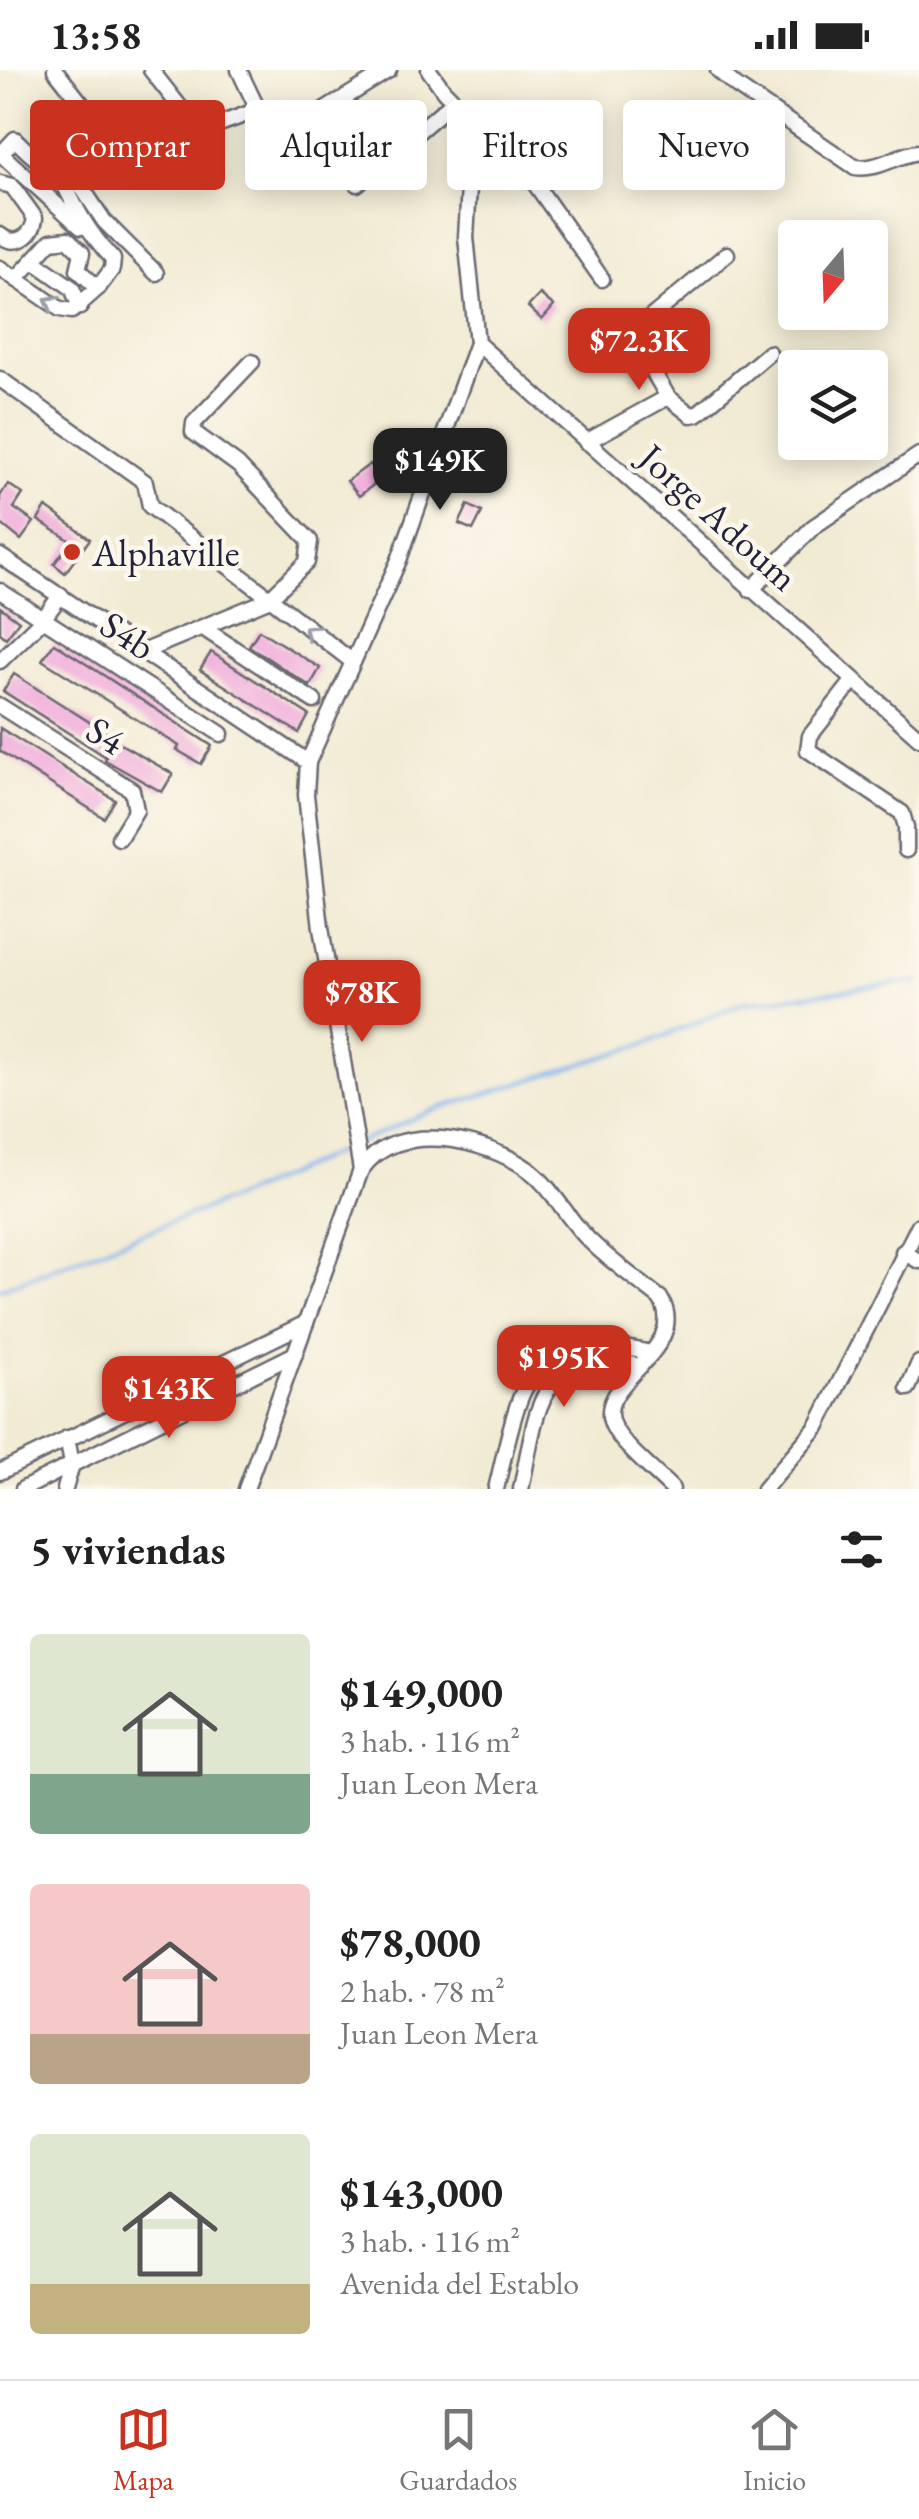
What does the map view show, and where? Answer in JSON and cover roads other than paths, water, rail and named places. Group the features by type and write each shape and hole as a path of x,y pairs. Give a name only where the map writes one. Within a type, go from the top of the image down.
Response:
{"street":[{"path":"55,70 79,100"},
{"path":"151,70 174,100"},
{"path":"239,70 253,100"},
{"path":"341,100 389,70"},
{"path":"428,70 453,100"},
{"path":"718,70 856,167 873,168 903,154 919,152"},
{"path":"427,124 447,107"},
{"path":"1,240 26,238 34,228 32,210 12,181 1,154 15,139 30,154"},
{"path":"12,181 96,241"},
{"path":"0,268 60,309 72,311 80,307 98,288 115,264 78,213 69,190"},
{"path":"80,190 104,221 156,273"},
{"path":"361,1170 322,928 306,794 308,762 400,560 477,343 466,236 469,190"},
{"path":"540,190 602,279"},
{"path":"16,279 50,241 68,239 82,253 78,270 64,281"},
{"path":"727,254 631,334 668,397 691,416 770,353"},
{"path":"35,262 72,288 80,307"},
{"path":"78,270 98,288"},
{"name":"Jorge Adoum","path":"477,343 919,738"},
{"path":"142,652 268,600 307,562 310,541 238,464 193,432 194,423 252,362"},
{"path":"0,379 146,482 150,506 353,662"},
{"path":"586,442 668,397"},
{"path":"751,590 813,527 919,456"},
{"path":"0,556 308,762"},
{"name":"S4b","path":"0,592 220,734"},
{"path":"0,661 43,619 61,595"},
{"path":"203,628 314,701"},
{"path":"853,681 810,736 808,750 902,814 906,850"},
{"name":"S4","path":"0,706 132,790 136,810 118,838"},
{"path":"246,1489 361,1170 379,1152 398,1142 432,1138 470,1145 534,1173 588,1240 660,1298 668,1322 651,1354 610,1410 612,1424 672,1489"},
{"path":"764,1489 817,1426 835,1396 919,1225"},
{"path":"903,1252 919,1261"},
{"path":"0,1472 306,1323"},
{"path":"496,1489 518,1398 542,1363 554,1353 572,1349 611,1347 651,1354"},
{"path":"23,1489 295,1354"},
{"path":"521,1489 535,1424 549,1387 558,1376 572,1365 591,1362 640,1366"},
{"path":"908,1388 919,1363"},
{"path":"65,1489 72,1464 67,1438"}],"waterway":[{"path":"360,1142 428,1112 648,1043 742,1003 919,981"},
{"path":"0,1289 244,1194 351,1146"}],"place":[{"name":"Alphaville","path":"72,552"}]}
